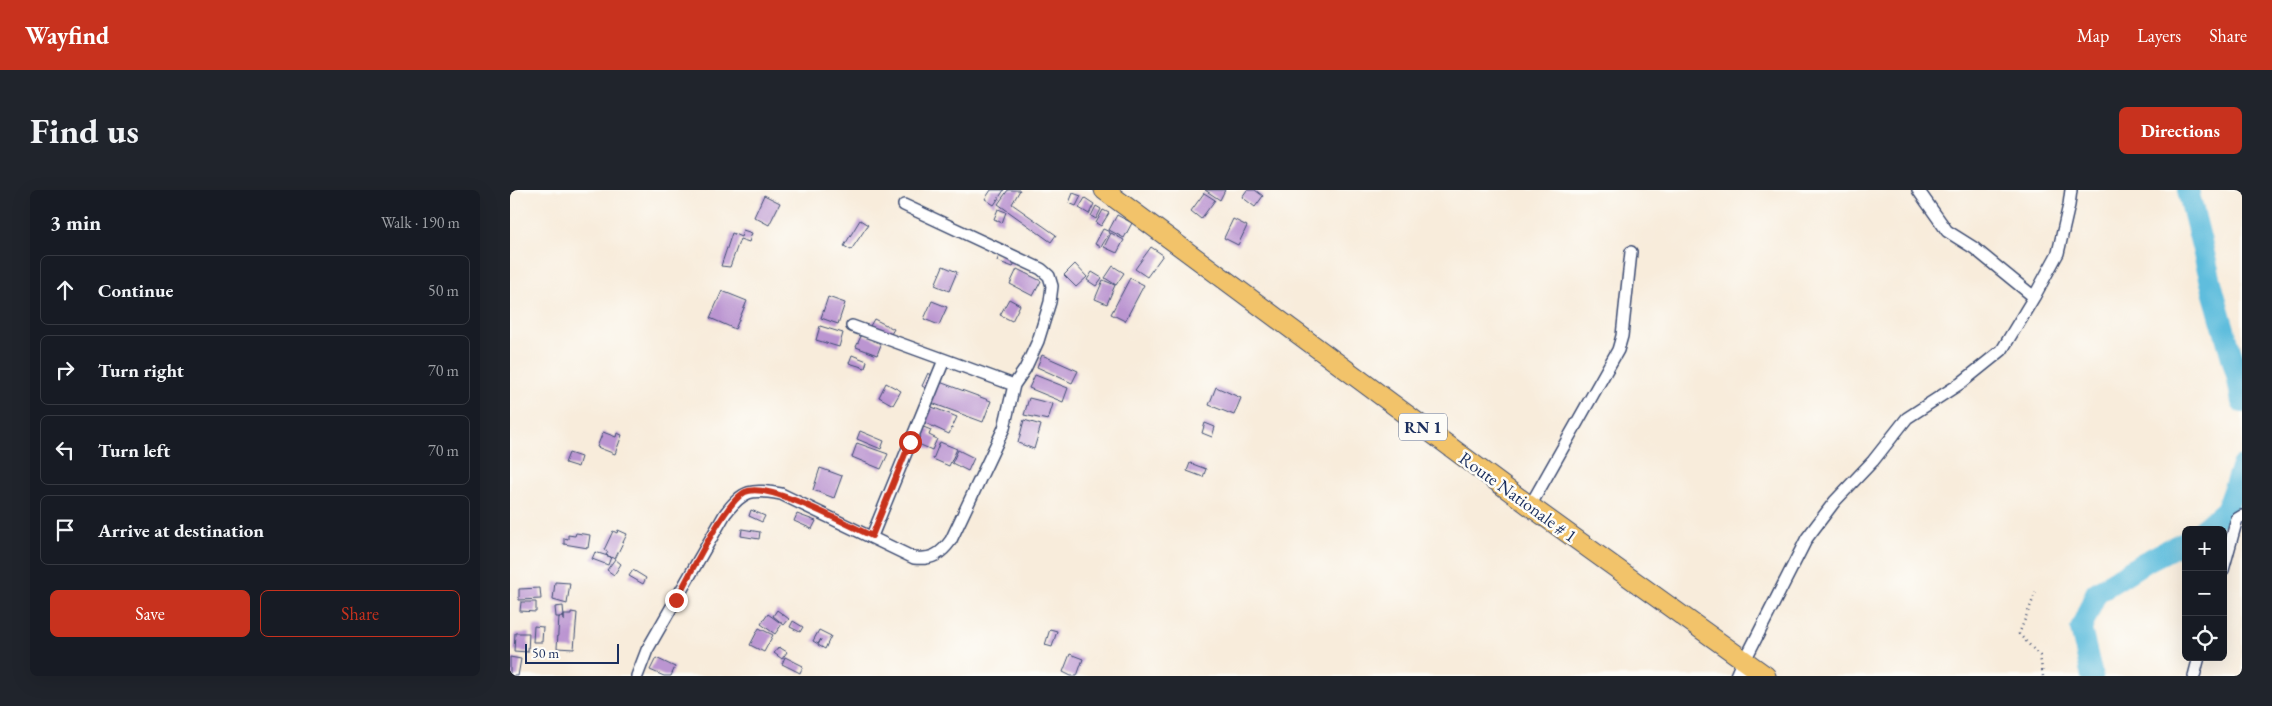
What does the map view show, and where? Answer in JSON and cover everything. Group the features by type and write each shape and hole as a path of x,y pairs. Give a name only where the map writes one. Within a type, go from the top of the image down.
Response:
{"main road":[{"name":"Route Nationale # 1","path":"1104,190 1530,506 1742,668 1766,676"}],"street":[{"path":"1918,190 1947,232 1974,248 2034,297"},
{"path":"1742,668 1807,538 1835,501 1873,460 1907,418 1961,383 2002,350 2058,253 2071,190"},
{"path":"637,676 647,650 725,514 736,499 746,491 780,494 872,536 914,558 924,560 942,552 951,540 1004,428 1014,385 1025,369 1038,341 1050,302 1052,286 1049,276 1041,269 904,205"},
{"path":"1530,506 1618,350 1622,336 1631,252"},
{"path":"852,326 1014,385"},
{"path":"872,536 944,360"},
{"path":"2227,555 2237,519 2242,516"},
{"path":"2194,676 2198,661"}],"path":[{"path":"2036,592 2019,634 2040,656 2043,676"}],"building":[{"path":"991,190 1004,190 994,205 985,199"},
{"path":"1008,190 1020,190 1012,204 1056,235 1051,242 998,204"},
{"path":"1205,190 1225,190 1220,200"},
{"path":"1247,190 1255,190 1263,196 1255,207 1242,197"},
{"path":"1073,193 1081,196 1076,206 1069,203"},
{"path":"1204,193 1215,200 1201,219 1191,211"},
{"path":"764,195 780,203 769,225 754,217"},
{"path":"1085,198 1094,204 1089,214 1079,208"},
{"path":"1096,206 1101,209 1096,219 1091,216"},
{"path":"998,209 1006,212 1002,223 994,219"},
{"path":"1103,210 1109,213 1101,226 1096,223"},
{"path":"1117,215 1132,223 1124,238 1109,230"},
{"path":"1233,219 1247,226 1238,245 1224,238"},
{"path":"860,220 868,225 851,250 844,246"},
{"path":"1103,229 1110,232 1101,247 1095,244"},
{"path":"743,230 752,233 749,242 740,239 730,267 721,266 732,233 741,237"},
{"path":"1111,233 1124,240 1117,253 1104,247"},
{"path":"1151,247 1163,255 1147,277 1135,269"},
{"path":"1000,253 1016,259 1013,267 997,261"},
{"path":"1075,264 1087,277 1076,287 1064,275"},
{"path":"943,266 957,272 949,291 935,285"},
{"path":"1113,266 1124,273 1116,285 1105,278"},
{"path":"1017,269 1041,281 1033,296 1010,284"},
{"path":"1092,272 1102,278 1096,286 1087,280"},
{"path":"1130,278 1144,285 1125,321 1111,314"},
{"path":"1103,280 1115,285 1107,304 1095,299"},
{"path":"722,291 747,301 735,329 710,318"},
{"path":"828,297 845,303 838,324 821,318"},
{"path":"1009,299 1020,305 1012,321 1000,315"},
{"path":"932,301 947,307 939,325 924,319"},
{"path":"874,319 894,329 891,334 870,326"},
{"path":"820,326 843,333 839,347 816,340"},
{"path":"862,334 882,342 877,355 856,347"},
{"path":"852,355 867,361 865,368 849,363"},
{"path":"1042,355 1078,371 1072,383 1037,367"},
{"path":"928,373 936,377 929,390 922,386"},
{"path":"1035,375 1068,388 1063,402 1029,388"},
{"path":"937,381 991,401 983,422 929,402"},
{"path":"886,383 901,391 893,405 879,397"},
{"path":"1216,387 1241,398 1234,415 1209,405"},
{"path":"1029,398 1053,404 1048,420 1024,415"},
{"path":"927,405 957,417 949,434 921,421"},
{"path":"1024,420 1041,425 1034,449 1018,443"},
{"path":"1205,423 1215,427 1212,437 1202,433"},
{"path":"921,426 931,430 929,435 937,439 932,450 914,442"},
{"path":"860,431 884,441 881,449 857,439"},
{"path":"603,432 616,437 617,433 622,435 615,454 597,447"},
{"path":"940,442 957,449 949,466 933,459"},
{"path":"857,443 888,454 881,469 852,457"},
{"path":"958,450 974,458 968,471 952,463"},
{"path":"569,453 581,457 578,467 565,463"},
{"path":"1190,463 1206,469 1203,477 1187,471"},
{"path":"820,468 842,476 834,498 813,490"},
{"path":"751,510 765,516 762,522 749,516"},
{"path":"797,514 816,521 812,529 794,521"},
{"path":"742,529 760,532 759,539 741,536"},
{"path":"618,530 627,534 615,559 606,555 608,552 604,550 613,531 617,533"},
{"path":"576,533 590,535 588,548 564,544 564,538 568,539 568,535 575,536"},
{"path":"595,552 611,557 608,565 592,559"},
{"path":"615,559 621,564 614,575 607,570"},
{"path":"633,570 646,578 643,584 629,576"},
{"path":"555,582 570,583 567,604 553,600"},
{"path":"540,588 541,599 519,600 519,589"},
{"path":"521,602 536,602 536,612 520,611"},
{"path":"563,606 564,617 556,617 555,607"},
{"path":"777,610 789,619 784,625 773,616"},
{"path":"571,612 577,613 574,649 557,648 559,617 564,617 564,615 571,615"},
{"path":"768,614 782,624 775,634 761,624"},
{"path":"793,621 803,627 800,632 790,627"},
{"path":"534,626 543,627 542,642 533,642"},
{"path":"759,628 773,635 764,652 750,645"},
{"path":"1050,629 1057,631 1052,647 1045,645"},
{"path":"819,630 831,636 825,649 818,645 821,639 818,644 813,641"},
{"path":"515,633 529,633 528,652 514,651"},
{"path":"779,647 787,652 782,659 774,653"},
{"path":"1070,654 1083,659 1077,676 1071,676 1063,672"},
{"path":"510,657 521,659 518,676 510,676"},
{"path":"785,657 803,666 800,673 782,664"},
{"path":"656,658 675,667 671,676 664,676 650,670"}],"waterway":[{"path":"2188,190 2237,375 2242,402"},
{"path":"2207,526 2226,510 2242,466"},
{"path":"2092,676 2081,629 2096,593 2143,563 2182,543"}],"route":[{"path":"676,600 725,514 736,499 746,491 780,494 872,536 910,442"}]}
